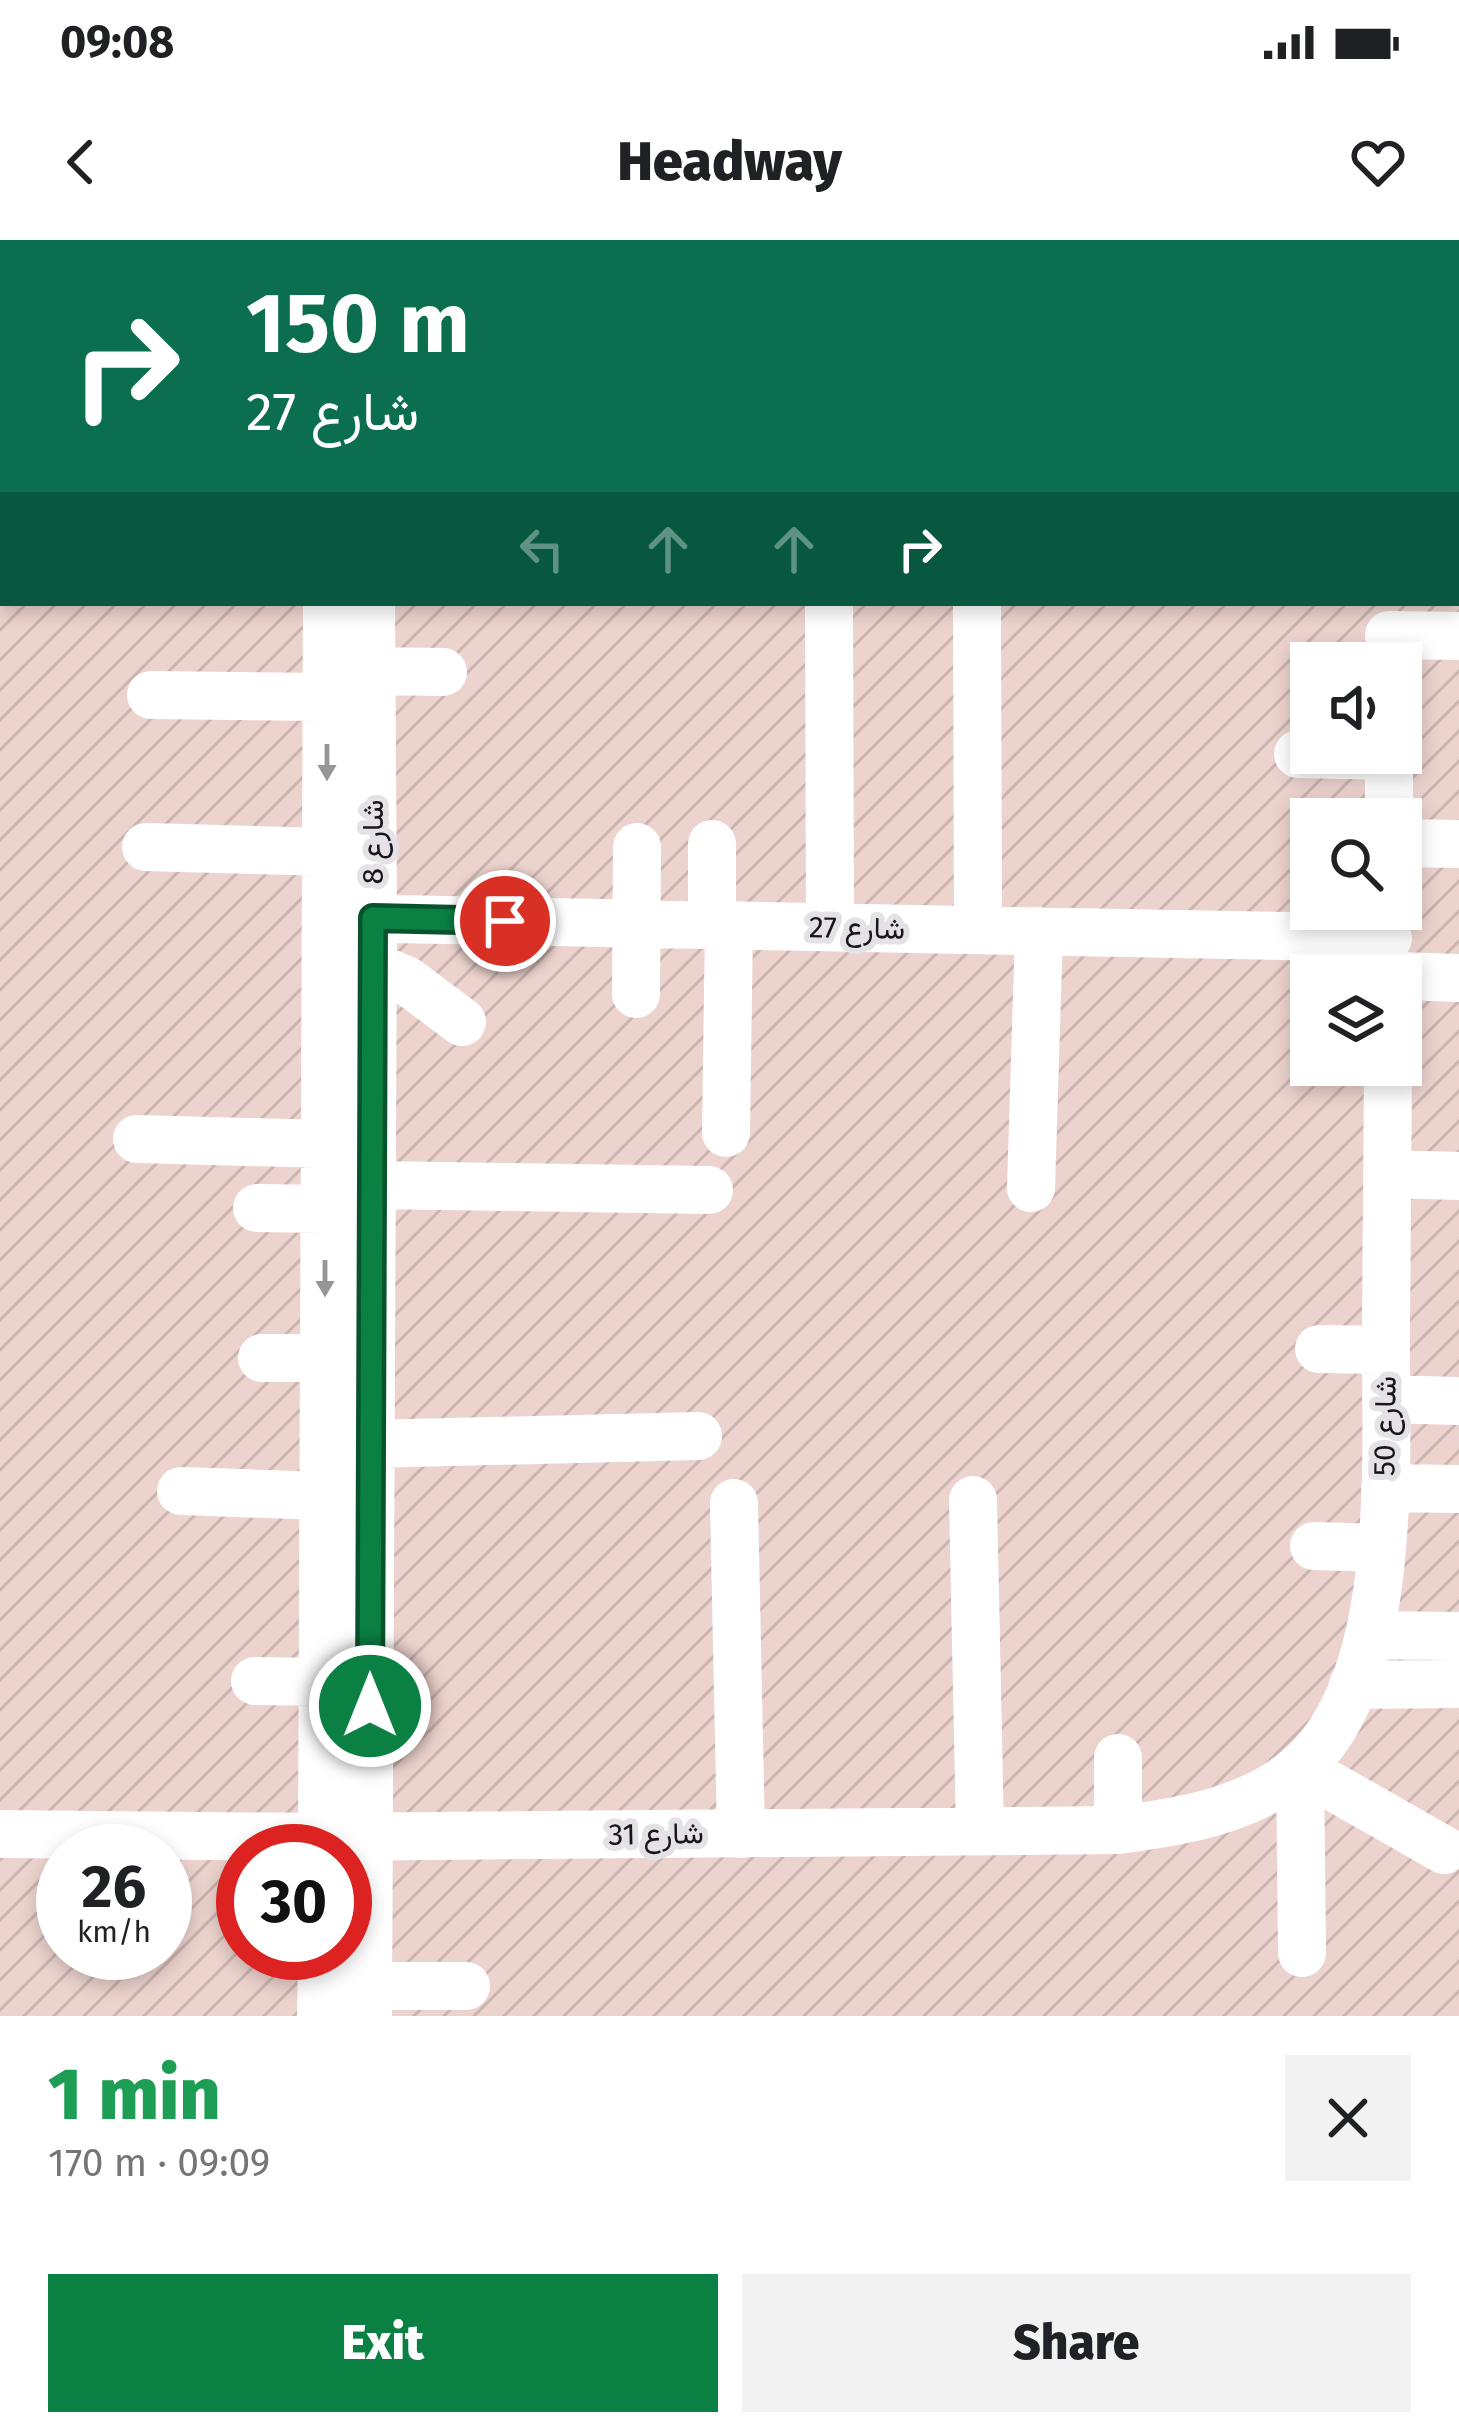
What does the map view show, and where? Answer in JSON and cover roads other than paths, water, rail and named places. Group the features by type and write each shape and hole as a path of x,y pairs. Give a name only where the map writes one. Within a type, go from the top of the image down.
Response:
{"street":[{"name":"شارع 8","path":"327,606 338,893 373,966 371,1444 339,1824"},
{"name":"شارع 8","path":"336,1824 324,1682 326,1144 338,893 371,671 371,606"},
{"path":"829,606 830,927"},
{"path":"977,606 978,930"},
{"path":"1389,634 1459,636"},
{"path":"371,671 442,672"},
{"path":"151,694 327,698"},
{"path":"1422,843 1459,844"},
{"path":"712,844 720,925 726,1133"},
{"path":"636,994 637,847"},
{"name":"شارع 27","path":"146,864 338,893 636,923 1039,931 1392,950 1459,978"},
{"path":"1031,1188 1039,931"},
{"path":"373,966 436,999 462,1022"},
{"path":"1422,1000 1459,1001"},
{"name":"شارع 50","path":"1300,1768 1331,1729 1353,1685 1369,1635 1382,1548 1388,1086"},
{"path":"137,1138 326,1144"},
{"path":"1387,1174 1459,1176"},
{"path":"372,1185 709,1190"},
{"path":"256,1208 325,1209"},
{"path":"1319,1349 1386,1350"},
{"path":"262,1358 325,1358"},
{"path":"1386,1400 1459,1401"},
{"path":"371,1444 698,1436"},
{"path":"1385,1488 1459,1489"},
{"path":"181,1491 324,1496"},
{"path":"973,1500 980,1831"},
{"path":"734,1503 741,1834"},
{"path":"1314,1546 1382,1548"},
{"path":"1369,1635 1459,1636"},
{"path":"255,1681 324,1682"},
{"path":"1353,1685 1459,1684"},
{"path":"1118,1758 1118,1831"},
{"path":"1300,1768 1444,1850"},
{"path":"1300,1768 1302,1953"},
{"name":"شارع 31","path":"372,1841 1118,1831 1215,1812 1261,1794 1300,1768"},
{"name":"شارع 31","path":"0,1834 216,1839"},
{"path":"321,2016 322,1980"},
{"path":"368,2001 466,1986"}]}
